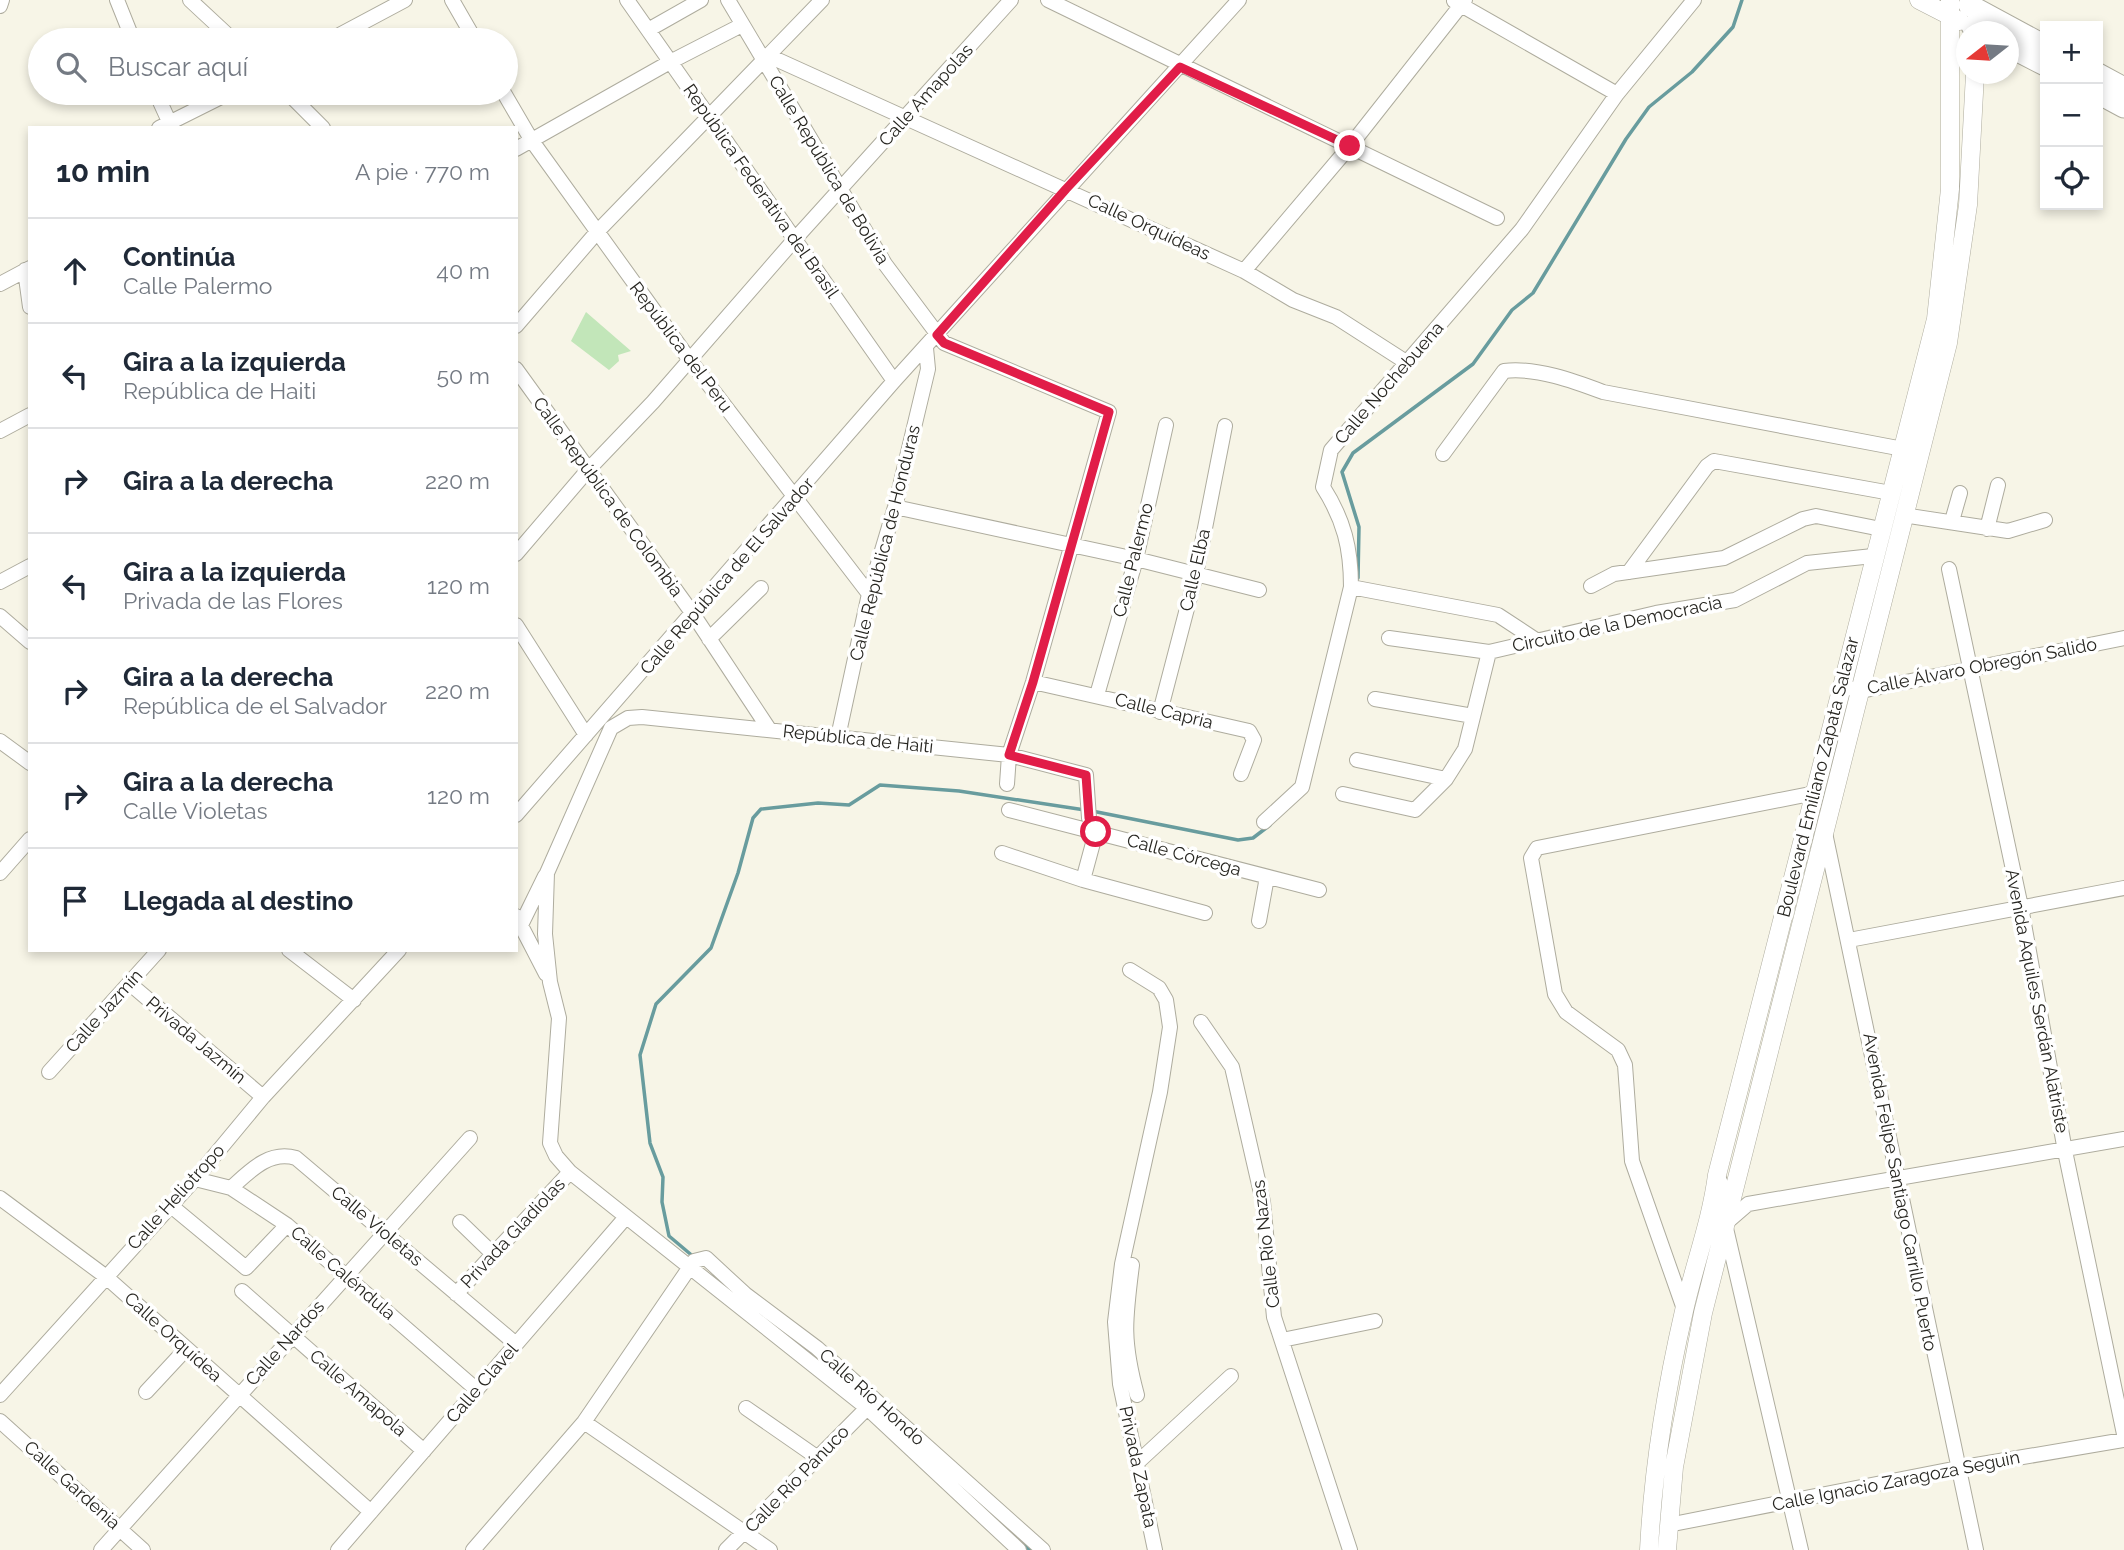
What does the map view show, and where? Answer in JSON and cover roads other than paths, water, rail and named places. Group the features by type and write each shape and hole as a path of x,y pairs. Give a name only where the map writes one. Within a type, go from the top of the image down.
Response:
{"highway":[{"path":"1966,14 2040,44"},
{"path":"2019,53 2040,63"},
{"path":"2103,77 2124,88"},
{"path":"2103,96 2124,107"}],"main road":[{"path":"1919,0 1966,14"},
{"name":"Boulevard Emiliano Zapata Salazar","path":"1649,1550 1662,1418 1684,1309 1706,1231 1717,1175 1873,556 1936,319 1950,189 1951,82 1966,14"},
{"path":"1951,82 1956,81"},
{"name":"Boulevard Emiliano Zapata Salazar","path":"1667,1550 1674,1467 1703,1313 1861,691 1955,307 1968,205 1975,84"},
{"path":"1706,1231 1724,1232"}],"street":[{"path":"0,6 2,0"},
{"path":"117,0 129,28"},
{"path":"352,28 405,0"},
{"path":"452,0 468,28"},
{"name":"República Federativa del Brasil","path":"627,0 894,381"},
{"path":"648,30 701,0"},
{"name":"Calle República de Bolivia","path":"727,0 766,58 885,264 937,335"},
{"path":"518,324 597,232 710,119 822,0"},
{"name":"Calle Amapolas","path":"518,552 587,471 1011,0"},
{"path":"1048,0 1180,67 1497,218"},
{"name":"Calle República de El Salvador","path":"518,813 586,735 607,723 617,703 894,381 1239,0"},
{"name":"Calle Nochebuena","path":"1264,822 1302,788 1351,587 1351,553 1340,513 1323,487 1331,450 1522,229 1617,94 1694,0"},
{"path":"1244,271 1350,146 1460,2 1617,94"},
{"path":"199,3 222,28"},
{"path":"518,148 670,61 742,25"},
{"name":"Calle Orquídeas","path":"766,58 907,117 1244,271 1293,300 1336,317 1406,362"},
{"path":"160,105 167,126 206,105"},
{"path":"300,105 321,126"},
{"name":"República del Peru","path":"511,105 531,141 689,359 869,594"},
{"path":"0,284 27,269"},
{"path":"937,335 944,343 1109,412 1033,682 1009,755 1007,784"},
{"name":"Calle República de Honduras","path":"838,737 869,594 895,507 928,369 926,348"},
{"path":"1443,454 1504,371 1516,369 1579,383 1603,392 1903,449"},
{"name":"Calle República de Colombia","path":"518,372 587,471 693,614 769,729"},
{"path":"0,431 28,416"},
{"name":"Calle Palermo","path":"1097,695 1136,559 1166,425"},
{"name":"Calle Elba","path":"1160,712 1196,574 1225,426"},
{"path":"1629,572 1707,466 1714,461 1891,493"},
{"path":"1987,529 1998,485"},
{"path":"1952,522 1960,493"},
{"path":"895,507 1136,559 1259,590"},
{"path":"1903,515 2008,531 2045,520"},
{"path":"1591,586 1614,574 1724,558 1803,519 1816,516 1881,529"},
{"name":"Circuito de la Democracia","path":"1343,794 1415,810 1446,779 1465,749 1489,652 1656,613 1735,600 1807,563 1873,556"},
{"path":"0,582 28,567"},
{"name":"Avenida Aquiles Serdán Alatriste","path":"1949,569 2021,907 2065,1151 2124,1437"},
{"path":"1351,587 1498,615 1536,640"},
{"path":"709,639 761,588"},
{"path":"0,616 28,640"},
{"path":"518,628 586,735"},
{"path":"1389,638 1489,652"},
{"name":"Calle Álvaro Obregón Salido","path":"1841,687 1861,691 1969,667 2124,638"},
{"name":"Calle Capria","path":"1033,682 1249,731 1254,740 1241,774"},
{"path":"1375,699 1473,716"},
{"path":"617,703 618,713 628,718"},
{"name":"República de Haiti","path":"628,718 642,716 1009,755 1086,775 1093,825"},
{"path":"550,982 519,920 547,873 607,723 628,718"},
{"path":"0,741 28,762"},
{"path":"1357,760 1446,779"},
{"path":"1684,1309 1632,1161 1625,1065 1618,1050 1566,1012 1555,994 1531,858 1537,848 1815,793"},
{"name":"Calle Córcega","path":"1009,810 1093,825 1319,890"},
{"path":"1083,880 1093,825"},
{"name":"Avenida Felipe Santiago Carrillo Puerto","path":"1825,833 1976,1550"},
{"path":"1,870 28,841"},
{"path":"1002,853 1083,880 1205,913"},
{"path":"473,1550 584,1422 695,1262 626,1217 570,1172 556,1156 550,1143 559,1018 550,982 545,934 547,873"},
{"path":"1259,921 1267,877"},
{"path":"1849,940 2124,888"},
{"name":"Calle Jazmín","path":"49,1072 157,952"},
{"path":"292,952 354,1000 396,952"},
{"path":"1130,970 1159,988 1166,1000 1170,1027 1160,1092 1122,1264 1115,1322 1126,1379 1137,1395"},
{"name":"Privada Jazmín","path":"129,983 263,1097"},
{"name":"Calle Heliotropo","path":"0,1395 195,1179 263,1097 354,1000"},
{"name":"Calle Río Nazas","path":"1201,1022 1232,1067 1264,1202 1274,1317 1350,1550"},
{"name":"Calle Nardos","path":"101,1550 470,1138"},
{"path":"1724,1232 1748,1204 2124,1139"},
{"name":"Calle Violetas","path":"232,1188 251,1170 268,1160 286,1155 296,1158 516,1345"},
{"name":"Privada Gladiolas","path":"456,1294 492,1252 570,1172"},
{"path":"1717,1175 1725,1192 1724,1232 1801,1550"},
{"name":"Calle Caléndula","path":"195,1179 232,1188 287,1224 477,1390"},
{"name":"Calle Orquídea","path":"0,1198 105,1276 371,1512"},
{"path":"170,1205 246,1268 287,1224"},
{"name":"Calle Clavel","path":"338,1550 626,1217"},
{"path":"460,1222 492,1252"},
{"name":"Calle Río Hondo","path":"1019,1550 867,1408 695,1262 706,1258 745,1294 817,1348 1042,1550"},
{"path":"1126,1379 1124,1328 1132,1265"},
{"name":"Calle Amapola","path":"242,1291 424,1451"},
{"path":"1282,1340 1375,1321"},
{"path":"146,1392 186,1349"},
{"path":"1138,1462 1231,1376"},
{"name":"Privada Zapata","path":"1126,1379 1155,1550"},
{"path":"746,1408 818,1458"},
{"name":"Calle Río Pánuco","path":"726,1550 867,1408"},
{"name":"Calle Gardenia","path":"0,1421 143,1550"},
{"path":"584,1422 770,1550"},
{"name":"Calle Ignacio Zaragoza Seguin","path":"1668,1525 2124,1437"}],"waterway":[{"path":"1358,578 1359,527 1342,472 1353,453 1473,364 1512,310 1533,293 1626,139 1649,107 1692,72 1733,27 1742,0"},
{"path":"695,1258 669,1236 662,1202 663,1177 650,1143 640,1055 656,1004 711,948 738,873 753,818 761,809 818,803 849,805 880,785 959,791 1085,810"},
{"path":"1092,811 1238,840 1253,838 1270,825"},
{"path":"790,1336 830,1369"},
{"path":"961,1486 1030,1550"}]}
